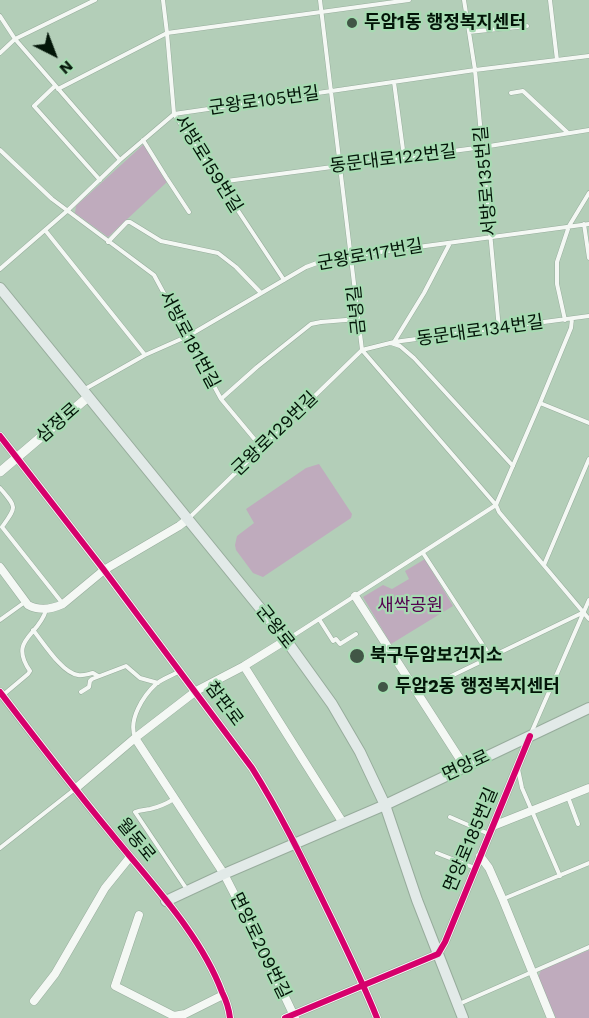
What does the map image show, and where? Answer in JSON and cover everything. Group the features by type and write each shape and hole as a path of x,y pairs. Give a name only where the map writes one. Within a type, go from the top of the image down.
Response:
{"main road":[{"name":"군왕로","path":"0,288 286,640 318,683 360,752 385,805 417,900 464,1018"},
{"name":"면앙로","path":"166,902 224,874 385,805 589,708"}],"street":[{"name":"삼정로","path":"0,472 85,393"},
{"name":"참판로","path":"0,436 196,691 252,768 295,844 364,985 377,1018"},
{"path":"0,567 25,602 33,608 56,607 63,604 104,570 188,519"},
{"path":"355,596 465,767"},
{"path":"75,789 135,738 196,691 244,666 286,640"},
{"path":"244,666 343,824"},
{"name":"월동로","path":"1,694 166,902 200,949 214,972 224,995 230,1018"},
{"name":"면앙로185번길","path":"438,954 530,736"},
{"path":"135,738 224,874"},
{"path":"493,826 589,788"},
{"path":"34,1001 54,974 105,888 130,856"},
{"name":"면앙로185번길","path":"480,856 489,868 551,1018"},
{"name":"면앙로209번길","path":"224,874 295,1016"},
{"path":"139,915 115,986 174,1016 185,1014 224,995"},
{"path":"285,1018 295,1016 438,954"}],"lane":[{"path":"0,53 15,39 95,0"},
{"name":"서방로159번길","path":"162,0 174,114 284,280"},
{"name":"금녕길","path":"320,0 362,350 496,505 499,512 584,612"},
{"path":"100,180 34,106 56,88 167,33 409,0"},
{"name":"서방로135번길","path":"464,0 475,70 499,329"},
{"path":"550,0 557,60"},
{"path":"0,16 15,39 120,160"},
{"path":"469,32 527,26"},
{"name":"군왕로105번길","path":"174,114 475,70 589,56"},
{"path":"394,82 404,157"},
{"path":"512,93 523,91 567,133"},
{"path":"0,269 174,114"},
{"name":"동문대로122번길","path":"219,182 483,147 589,130"},
{"path":"143,140 189,212"},
{"name":"서방로181번길","path":"0,150 51,200 154,274 221,399 261,447"},
{"path":"569,226 589,193"},
{"path":"108,242 127,222 130,222 161,241 210,251 225,258 261,293"},
{"name":"군왕로117번길","path":"85,393 145,355 188,336 306,267 317,263 351,256 587,224 589,258"},
{"name":"동문대로134번길","path":"565,320 557,284 557,262 569,226"},
{"path":"45,230 145,355"},
{"name":"군왕로117번길","path":"424,293 451,243"},
{"name":"동문대로134번길","path":"392,343 424,293"},
{"name":"동문대로134번길","path":"362,350 392,343 589,316"},
{"path":"221,399 311,324 358,319"},
{"path":"286,640 496,505 540,404 571,328 572,319"},
{"name":"동문대로134번길","path":"392,343 400,346 414,358 513,466"},
{"name":"군왕로129번길","path":"188,519 362,350"},
{"path":"540,404 589,423"},
{"path":"544,565 589,459"},
{"path":"0,488 14,507 2,527 63,604"},
{"path":"423,553 490,656"},
{"path":"530,736 589,600"},
{"path":"0,620 25,602"},
{"path":"1,694 30,671 22,655 23,644 42,620 47,609"},
{"path":"417,692 584,612"},
{"path":"584,612 589,619"},
{"path":"319,619 333,641 336,639 340,644 356,634"},
{"path":"33,630 57,660 70,672 81,676 93,673 98,676"},
{"path":"81,692 89,687 92,679 126,666 140,678 158,683"},
{"path":"135,738 134,720 147,695 158,683 180,670"},
{"name":"면앙로185번길","path":"518,768 522,788 560,876"},
{"path":"0,848 75,789"},
{"path":"567,796 578,824"},
{"path":"176,798 162,806 135,812 188,891"},
{"name":"면앙로185번길","path":"450,816 489,834"},
{"name":"면앙로185번길","path":"437,853 475,868"},
{"path":"503,900 589,863"},
{"path":"458,1004 589,947"}],"green space":[{"path":"144,144 167,182 108,237 75,213 76,206"},
{"path":"319,464 352,514 351,518 263,577 253,573 236,550 235,545 237,536 254,523 246,509 306,468"},
{"name":"새싹공원","path":"425,559 453,606 391,644 363,597 383,585 392,589 409,579 405,571"},
{"path":"589,950 589,1018 556,1018 538,978 541,970"}],"cycle path":[{"path":"0,436 104,570 252,768 281,817 351,959 377,1018"},
{"path":"0,692 187,928 212,970 226,1001 230,1018"},
{"path":"285,1018 438,954 530,736"}],"place":[{"name":"두암1동 행정복지센터","path":"352,23"},
{"name":"북구두암보건지소","path":"357,656"},
{"name":"두암2동 행정복지센터","path":"383,687"}]}
